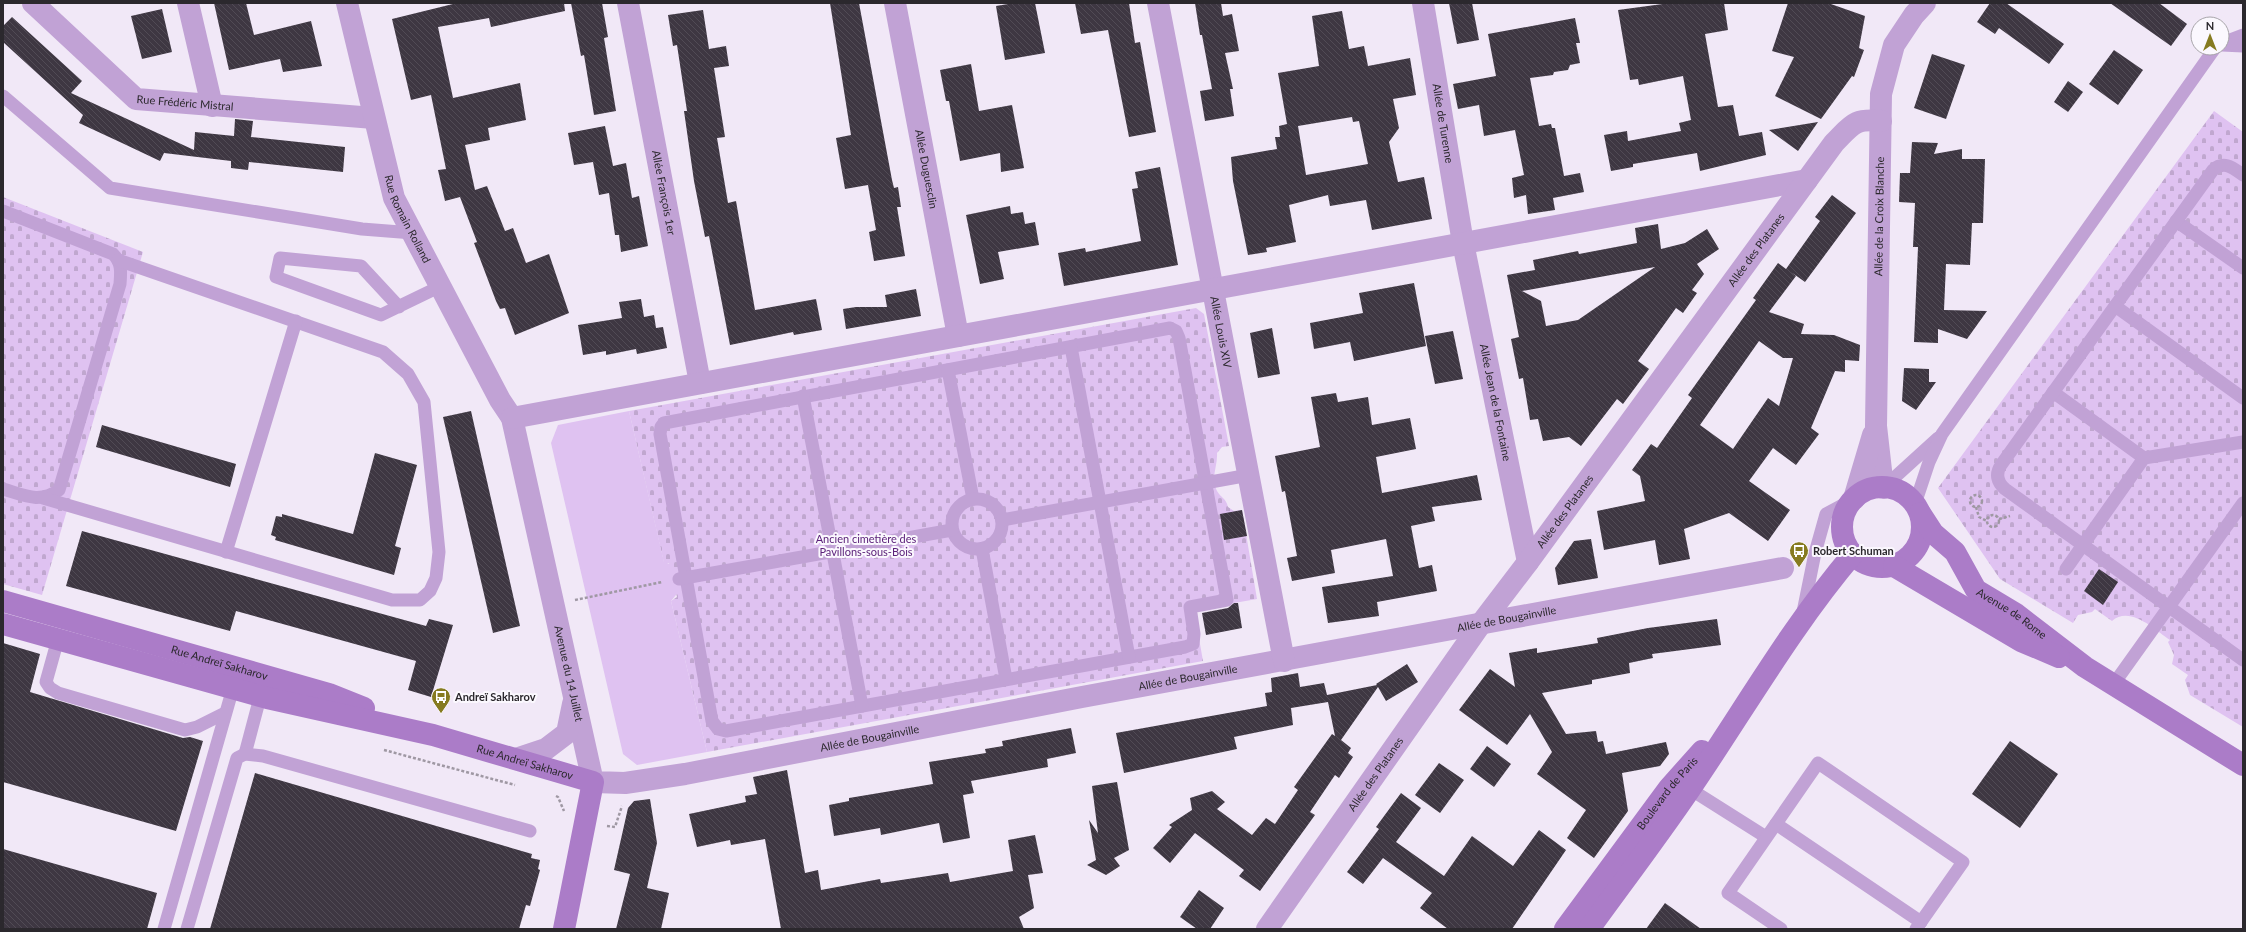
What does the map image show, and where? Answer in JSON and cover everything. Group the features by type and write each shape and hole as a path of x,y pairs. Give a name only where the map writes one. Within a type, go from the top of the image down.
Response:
{"street":[{"name":"Rue Frédéric Mistral","path":"33,3 136,99 374,118"},
{"path":"188,3 212,106"},
{"name":"Rue Romain Rolland","path":"347,3 394,198 500,400 512,418"},
{"name":"Allée François 1er","path":"628,3 700,383"},
{"name":"Allée Duguesclin","path":"895,3 958,336"},
{"name":"Allée Louis XIV","path":"1158,3 1284,661"},
{"name":"Allée de Turenne","path":"1423,3 1463,243"},
{"name":"Allée de la Croix Blanche","path":"1883,488 1876,426 1881,94 1894,45 1914,7"},
{"name":"Allée des Platanes","path":"1267,929 1480,625 1528,562 1834,143 1854,123 1865,119 1881,121"},
{"path":"512,418 1807,180"},
{"name":"Allée Jean de la Fontaine","path":"1463,243 1528,562"},
{"name":"Avenue du 14 Juillet","path":"512,418 593,782 564,929"},
{"name":"Allée de la Croix Blanche","path":"1854,499 1876,426"},
{"path":"1883,488 1901,492 1917,509 1922,526 1921,539 1915,551 1906,560 1894,566 1883,567 1872,566 1861,561 1853,554 1846,544 1843,527 1847,509 1854,499 1872,489 1883,488"},
{"name":"Avenue de Rome","path":"1917,509 1933,533 1954,552 1976,590 2016,614 2084,667 2243,765"},
{"name":"Boulevard de Paris","path":"1589,929 1690,789 1801,621 1825,588 1853,554"},
{"name":"Avenue de Rome","path":"1894,566 2021,641 2084,667"},
{"name":"Allée de Bougainville","path":"593,782 625,783 686,774 1082,697 1480,625 1783,568"},
{"name":"Rue Andreï Sakharov","path":"3,601 263,686"},
{"name":"Rue Andreï Sakharov","path":"3,624 233,688 263,686 329,694 433,735 593,782"},
{"name":"Boulevard de Paris","path":"1565,929 1669,788 1716,735 1774,661"},
{"path":"516,760 546,749 567,733 574,699"},
{"path":"1690,789 1684,781 1716,735"}],"lane":[{"path":"2230,41 2243,35"},
{"path":"2230,45 2243,46"},
{"path":"1917,509 1929,462 1942,434 2208,56"},
{"path":"3,96 110,188 362,229 413,233"},
{"path":"2243,175 2229,166 2216,167 2001,465 1997,476 2005,489 2082,546 2243,660"},
{"path":"3,211 104,250 118,260 383,352 408,374 424,402 439,552 436,578 430,591 420,600 392,600 43,498 34,498 3,489"},
{"path":"2176,221 2243,268"},
{"path":"399,307 361,266 280,258 276,277 381,315 399,307 441,286"},
{"path":"43,498 59,490 62,483 120,284 120,266 118,260"},
{"path":"2115,306 2243,398"},
{"path":"226,552 296,321"},
{"path":"1166,329 1176,331 1179,338 1227,600 1190,607 1195,638 1190,646 726,731 718,729 712,721 682,578 660,434 661,427 664,423 674,420 948,370 1166,329"},
{"path":"1071,347 1129,657"},
{"path":"948,370 973,499"},
{"path":"2054,392 2144,458 2243,442"},
{"path":"803,396 862,706"},
{"path":"1883,488 1942,434"},
{"path":"2066,569 2144,458"},
{"path":"1002,520 1249,475"},
{"path":"973,499 981,499 991,504 999,512 1002,520 1000,535 989,547 982,549 966,547 954,537 952,530 953,514 965,502 973,499"},
{"path":"1801,621 1815,553 1826,514 1854,499"},
{"path":"2113,685 2243,503"},
{"path":"682,578 952,530"},
{"path":"982,549 1006,679"},
{"path":"58,639 46,682 50,688 58,693 185,730 197,727 225,713"},
{"path":"245,754 263,686"},
{"path":"164,929 233,688"},
{"path":"187,929 237,758 245,754 263,756 530,832"},
{"path":"1776,824 1919,926 1963,862 1818,763 1728,892 1781,929"},
{"path":"1690,789 1766,837"}],"path":[{"path":"1976,507 1980,505 1982,501 1980,497 1976,495 1971,497 1970,502 1972,506 1976,507 1979,517 1994,527 1998,525 1999,521 1998,517 1993,515 1988,518 1987,521"},
{"path":"553,605 682,578"}],"green space":[{"path":"2214,111 2243,132 2243,727 2190,695 2185,680 2188,675 2172,664 2174,655 2168,642 2170,640 2150,625 2134,617 2127,616 2119,617 2112,621 2095,609 2092,612 2078,615 2073,623 2000,579 1938,488"},
{"path":"3,197 143,252 42,595 3,584"},
{"name":"Ancien cimetière des Pavillons-sous-Bois","path":"1196,308 1204,314 1229,446 1222,447 1217,453 1214,477 1215,486 1228,507 1234,511 1242,510 1257,599 1194,610 1203,661 707,752 671,601 677,597 669,563 664,563 629,411"},
{"path":"629,411 664,562 673,565 678,573 680,590 671,601 707,752 637,765 623,754 551,443 558,425"}],"building":[{"path":"214,3 246,3 254,35 311,21 322,66 283,72 280,59 229,70"},
{"path":"457,3 564,3 565,11 491,27 489,18 438,27 453,98 520,83 526,120 488,128 490,140 465,145 475,190 487,186 505,231 513,228 526,263 549,254 569,313 515,335 505,308 500,309 496,301 474,243 477,242 460,197 445,201 438,170 446,169 431,95 411,100 392,19"},
{"path":"571,3 602,3 608,37 604,38 616,111 594,115 584,55 581,56"},
{"path":"830,3 859,3 892,180 894,188 898,187 901,207 897,207 905,256 874,261 869,232 876,230 868,185 845,189 836,138 851,135"},
{"path":"1014,3 1035,3 1045,53 1005,60 996,6"},
{"path":"1075,3 1129,3 1135,43 1140,42 1156,132 1129,137 1108,30 1081,34"},
{"path":"1195,3 1221,3 1223,16 1232,14 1239,51 1225,53 1233,89 1230,89 1234,116 1205,121 1200,91 1212,89 1202,35 1200,35"},
{"path":"1449,3 1472,3 1479,40 1457,44"},
{"path":"1670,3 1724,3 1728,30 1705,34 1718,107 1733,105 1739,136 1762,132 1766,155 1700,171 1697,153 1633,164 1633,167 1611,171 1604,135 1627,131 1628,141 1681,131 1679,123 1691,120 1683,76 1639,85 1638,79 1630,80 1618,10"},
{"path":"1788,3 1828,3 1865,16 1859,48 1864,50 1854,77 1852,76 1821,119 1775,96 1794,57 1772,51"},
{"path":"1990,3 2006,3 2064,44 2049,64 1999,28 1995,34 1977,22"},
{"path":"2110,3 2159,3 2187,24 2171,46"},
{"path":"162,9 172,52 142,59 131,16"},
{"path":"703,10 709,49 726,46 729,66 714,68 725,137 717,138 728,203 736,201 755,310 816,299 822,330 794,335 793,332 730,345 709,236 705,237 694,181 684,111 687,111 677,45 673,46 668,15"},
{"path":"1342,11 1349,49 1364,46 1368,66 1410,58 1416,95 1393,99 1399,128 1389,142 1398,182 1424,177 1432,219 1372,230 1366,200 1330,206 1328,195 1289,205 1296,242 1266,248 1267,252 1248,255 1233,181 1231,157 1277,149 1275,137 1280,137 1279,126 1287,124 1278,73 1319,66 1312,16","holes":["1352,117 1353,122 1359,121 1368,164 1306,175 1298,126"]},
{"path":"12,17 82,81 71,93 194,150 195,132 234,136 235,119 253,121 251,137 345,147 343,172 249,162 248,170 231,168 231,161 164,153 160,161 79,123 83,115 3,42 3,26"},
{"path":"1575,18 1580,43 1576,43 1580,63 1570,65 1568,70 1554,72 1553,75 1530,78 1539,126 1551,124 1552,128 1555,128 1564,176 1580,173 1584,192 1553,198 1555,210 1528,214 1526,195 1514,198 1512,178 1524,175 1515,130 1484,136 1479,105 1458,109 1453,84 1496,76 1488,34"},
{"path":"2114,50 2143,70 2118,105 2089,84"},
{"path":"1932,54 1965,65 1946,119 1914,108"},
{"path":"971,64 979,111 1012,105 1024,168 1001,172 1000,153 960,161 949,101 946,101 940,70"},
{"path":"2068,81 2083,92 2068,112 2054,102"},
{"path":"1818,122 1798,151 1769,130"},
{"path":"605,126 613,166 626,163 632,198 639,196 648,246 621,252 619,235 615,235 609,193 599,195 593,162 574,165 568,133"},
{"path":"1912,142 1938,143 1934,154 1962,149 1962,159 1985,159 1983,223 1972,223 1970,265 1946,264 1944,310 1987,311 1967,339 1938,329 1938,343 1914,342 1918,247 1913,247 1915,203 1899,202 1900,173 1910,173"},
{"path":"1160,167 1178,265 1064,286 1058,253 1085,248 1086,252 1141,241 1132,189 1138,188 1135,172"},
{"path":"1832,195 1856,213 1805,282 1791,272 1796,276 1769,312 1804,324 1801,334 1834,335 1860,345 1859,361 1845,360 1845,372 1835,371 1811,428 1819,434 1796,465 1773,448 1749,481 1790,510 1768,541 1729,513 1684,529 1690,559 1659,565 1655,540 1604,550 1597,511 1645,501 1640,476 1632,470 1651,444 1657,448 1692,398 1688,395 1756,300 1753,298 1778,263 1786,269 1820,221 1815,217","holes":["1759,341 1783,358 1793,358 1779,406 1768,398 1733,449 1700,425"]},
{"path":"1010,206 1011,214 1023,212 1025,224 1035,222 1039,245 998,252 1004,279 980,284 966,215"},
{"path":"1658,224 1661,249 1685,243 1707,229 1719,249 1697,264 1704,274 1692,290 1697,293 1683,313 1676,308 1638,361 1649,369 1623,404 1617,399 1581,446 1569,437 1543,441 1538,419 1530,420 1523,378 1519,379 1511,339 1519,337 1507,275 1535,270 1533,260 1578,251 1579,254 1637,243 1635,228","holes":["1655,267 1578,320 1546,326 1541,301 1522,291"]},
{"path":"1414,283 1426,346 1354,361 1350,342 1314,349 1310,323 1363,313 1359,293"},
{"path":"916,289 921,316 846,329 843,309 856,307 887,307 885,295"},
{"path":"641,299 644,317 654,315 656,328 663,327 667,348 637,354 636,349 606,355 606,351 583,355 578,325 622,318 619,302"},
{"path":"1272,328 1280,374 1258,378 1250,333"},
{"path":"1453,331 1463,379 1435,384 1425,336"},
{"path":"1904,368 1929,369 1929,382 1936,382 1916,410 1902,401"},
{"path":"1336,393 1338,402 1368,397 1372,425 1410,418 1416,449 1376,457 1382,493 1477,475 1482,500 1432,507 1435,521 1411,526 1419,568 1432,565 1437,591 1377,602 1379,616 1328,623 1322,587 1393,576 1386,539 1331,550 1335,573 1292,581 1287,558 1297,556 1285,491 1282,492 1275,456 1320,447 1311,397"},
{"path":"471,411 520,626 493,633 443,417"},
{"path":"102,425 236,464 230,487 96,447"},
{"path":"375,453 417,465 395,546 401,548 394,575 275,540 276,537 271,535 276,516 282,517 282,514 353,534"},
{"path":"1242,510 1247,536 1224,540 1220,514"},
{"path":"82,531 426,626 429,619 453,625 431,697 408,690 416,661 236,611 230,631 66,586"},
{"path":"1591,539 1598,578 1558,585 1555,568 1574,541"},
{"path":"2099,569 2118,582 2103,605 2084,591"},
{"path":"1234,603 1238,603 1242,628 1206,635 1202,613 1228,608"},
{"path":"1717,619 1721,645 1652,654 1653,658 1629,663 1630,673 1592,680 1592,684 1542,693 1566,734 1596,731 1598,742 1603,741 1606,754 1666,742 1669,754 1660,766 1622,773 1628,811 1594,858 1567,838 1586,810 1537,774 1552,752 1530,714 1507,745 1459,710 1490,669 1515,687 1509,653 1537,648 1537,653 1598,643 1597,638 1648,628"},
{"path":"3,643 40,654 30,692 183,738 190,737 203,741 176,831 3,782"},
{"path":"1407,664 1418,682 1386,701 1378,687 1341,740 1351,748 1348,753 1353,757 1339,778 1335,775 1310,812 1315,815 1260,891 1239,876 1244,870 1195,833 1170,863 1153,848 1172,827 1169,825 1192,810 1190,798 1212,791 1225,802 1217,809 1252,835 1266,818 1275,824 1298,790 1294,787 1332,734 1335,736 1328,702 1291,708 1293,725 1234,737 1237,749 1124,773 1116,733 1267,706 1265,693 1272,692 1271,678 1298,673 1300,687 1324,683 1327,695 1377,685 1376,684"},
{"path":"1071,728 1076,753 1047,759 1048,767 971,781 974,793 963,795 970,838 943,843 939,823 881,835 880,828 834,836 829,805 849,801 849,798 933,784 929,762 986,753 985,749 1003,746 1002,741"},
{"path":"2010,741 2058,774 2020,828 1972,794"},
{"path":"1487,746 1511,764 1494,787 1470,769"},
{"path":"1439,763 1464,780 1440,813 1415,795"},
{"path":"787,770 805,873 818,870 821,890 880,879 881,883 948,873 950,882 1013,871 1008,840 1035,835 1043,873 1028,875 1034,908 1019,917 1024,929 781,929 765,839 731,845 730,840 697,847 689,814 746,802 745,796 757,794 753,777"},
{"path":"255,773 532,854 531,858 540,860 538,869 540,870 530,906 526,905 519,929 210,929"},
{"path":"1117,782 1129,850 1114,858 1120,866 1106,875 1087,865 1096,860 1089,820 1098,833 1092,786"},
{"path":"1401,793 1421,808 1396,842 1444,876 1472,836 1513,866 1539,830 1566,850 1512,929 1448,929 1420,908 1432,893 1383,858 1363,884 1347,872 1379,829 1376,827"},
{"path":"650,799 657,843 647,888 669,893 661,929 616,929 630,874 614,870 628,808 634,801"},
{"path":"3,849 157,893 147,929 3,929"},
{"path":"1199,890 1224,908 1210,929 1197,929 1180,917"},
{"path":"1665,903 1701,929 1646,929"}],"place":[{"name":"Robert Schuman","path":"1799,568"},
{"name":"Andreï Sakharov","path":"441,714"}]}
